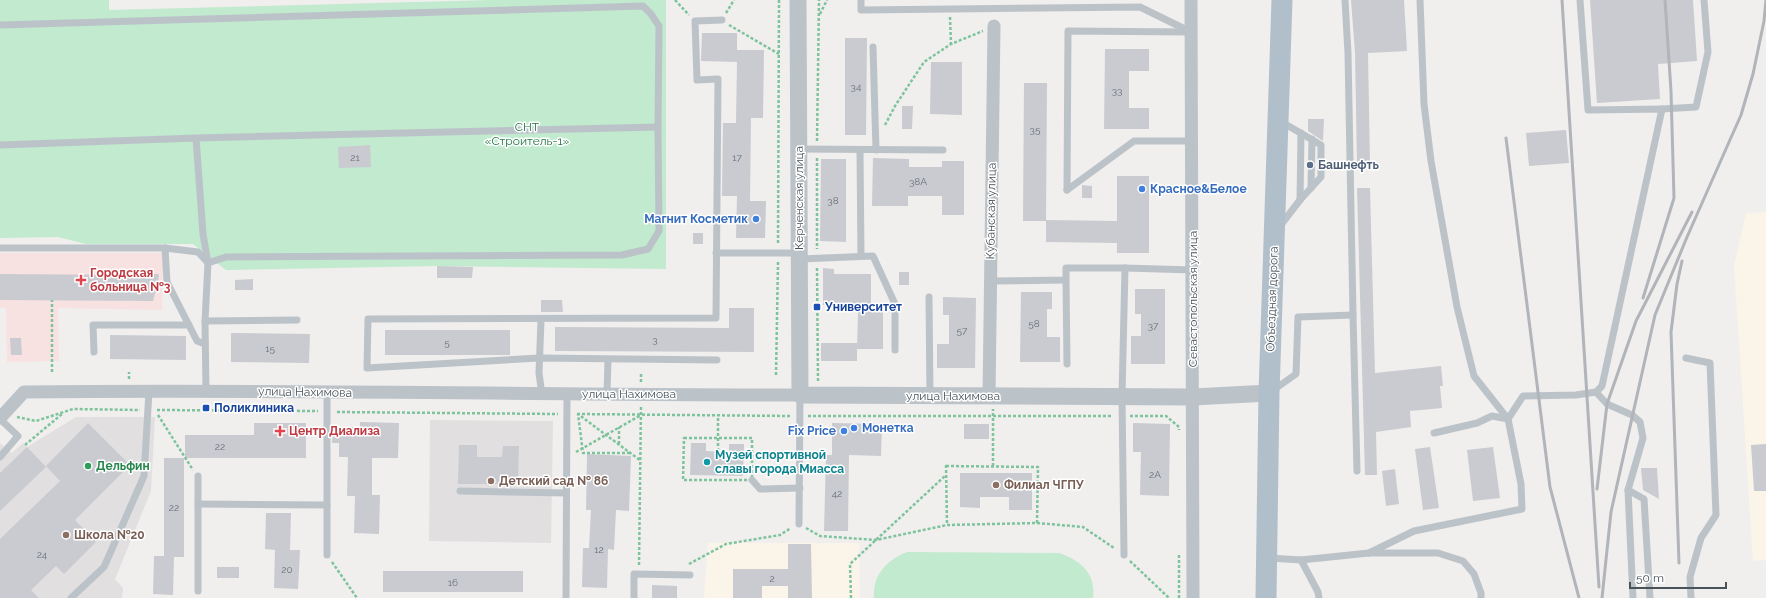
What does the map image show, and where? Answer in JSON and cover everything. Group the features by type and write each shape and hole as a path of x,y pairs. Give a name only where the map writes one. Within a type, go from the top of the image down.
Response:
{"main road":[{"name":"Объездная дорога","path":"1266,598 1274,234 1282,0"}],"street":[{"name":"Керченская улица","path":"798,0 800,395"},
{"name":"Севастопольская улица","path":"1191,0 1193,598"},
{"name":"Кубанская улица","path":"991,396 990,281 994,26"},
{"name":"улица Нахимова","path":"2,421 24,392 206,390 542,395 641,394 1193,397 1270,393"}],"lane":[{"path":"861,0 861,10 1132,3 1191,32"},
{"path":"1345,0 1348,53 1353,315 1358,471"},
{"path":"1369,553 1414,530 1522,509 1521,484 1508,419 1474,376 1457,307 1431,162 1424,104 1420,0"},
{"path":"1580,0 1588,110 1696,107 1708,52 1704,0"},
{"path":"0,25 643,6 651,14 658,26 659,231 648,249 622,256 226,257 208,263"},
{"path":"717,360 608,360 540,358 367,368 368,319 541,320 716,318 718,79 697,80 695,21 722,20"},
{"path":"1191,32 1068,32 1067,190 1134,141 1192,141"},
{"path":"874,47 876,147"},
{"path":"1508,419 1523,396 1576,395 1596,392 1602,386 1662,109"},
{"path":"1274,234 1311,188 1312,139 1278,119"},
{"path":"0,145 196,138 658,128"},
{"path":"1300,200 1301,133"},
{"path":"196,138 203,234 208,263 205,321 206,390"},
{"path":"799,149 860,150 876,147 943,150"},
{"path":"860,150 861,256"},
{"path":"0,248 165,248 198,252 208,263"},
{"path":"165,248 167,282 197,341 205,344"},
{"path":"716,252 778,254 817,258 873,256 894,304 895,350"},
{"path":"1067,364 1066,268 1193,270"},
{"path":"1124,555 1122,396 1125,268"},
{"path":"990,281 1066,280"},
{"path":"929,297 930,396"},
{"path":"1270,393 1296,374 1298,317 1353,315"},
{"path":"205,321 297,320"},
{"path":"541,320 540,358 542,395"},
{"path":"94,352 93,325 188,325"},
{"path":"1686,358 1710,363 1716,515 1701,538 1690,577 1691,598"},
{"path":"607,394 608,360"},
{"path":"71,598 104,567 144,476 149,391"},
{"path":"327,392 327,555"},
{"path":"1596,392 1607,404 1632,415 1640,422 1643,438 1628,490 1634,598"},
{"path":"566,598 567,394"},
{"path":"799,524 800,395"},
{"path":"1434,433 1477,423 1492,416 1508,419"},
{"path":"0,457 18,436 2,421"},
{"path":"198,477 198,591"},
{"path":"752,480 760,489 800,488"},
{"path":"1628,490 1644,499 1650,598"},
{"path":"460,491 566,492"},
{"path":"198,504 327,505"},
{"path":"1266,558 1302,560 1369,553 1438,553 1463,560 1474,574 1481,593 1481,598"},
{"path":"1302,560 1318,592 1319,598"},
{"path":"634,598 634,574 690,575"}],"path":[{"path":"675,0 695,21"},
{"path":"734,0 722,20 779,54"},
{"path":"776,375 779,0"},
{"path":"818,417 817,149 820,0"},
{"path":"819,15 827,0"},
{"path":"950,19 951,44"},
{"path":"876,147 895,106 924,62 951,44 994,26"},
{"path":"52,300 52,372"},
{"path":"639,574 641,394"},
{"path":"991,396 993,418 993,466"},
{"path":"2,421 18,417 36,421 73,409 148,410"},
{"path":"198,477 154,410 818,417 993,418 1166,416 1179,427 1179,435"},
{"path":"25,445 64,412"},
{"path":"578,414 641,461"},
{"path":"578,414 583,453 630,453"},
{"path":"566,458 641,414"},
{"path":"718,415 718,451"},
{"path":"619,427 619,444"},
{"path":"684,438 752,438 752,480 683,480 684,438"},
{"path":"947,526 946,466 1038,467 1037,523"},
{"path":"851,598 850,564 946,475"},
{"path":"799,524 820,536 876,540 947,526 1037,523 1083,527 1124,555 1168,598"},
{"path":"689,564 726,544 780,535"},
{"path":"1179,552 1179,598"},
{"path":"327,555 357,598"}],"shaded area":[{"path":"1766,212 1766,560 1753,561 1734,266 1746,213"},
{"name":"Городская больница №3","path":"0,253 163,253 162,310 58,308 59,361 7,362 6,308 0,308"},
{"name":"Школа №20","path":"76,417 155,417 151,491 115,579 123,588 122,598 0,598 0,443 12,453 23,443 27,447"},
{"name":"Детский сад № 86","path":"430,420 553,421 551,543 429,541"},
{"path":"708,543 859,543 860,598 704,598"}],"green space":[{"name":"СНТ «Строитель-1»","path":"0,0 109,0 109,10 491,0 666,0 666,269 437,266 226,270 193,244 86,244 58,237 0,238"},
{"path":"907,552 1059,553 1074,559 1085,569 1092,581 1093,598 874,598 876,582 882,569 893,559"}],"building":[{"path":"1351,0 1404,0 1407,51 1368,53 1370,164 1357,165 1355,53"},
{"path":"1590,0 1693,0 1697,61 1658,64 1660,99 1597,103"},
{"path":"702,33 737,33 737,50 764,50 763,118 751,118 750,201 766,201 765,238 736,238 737,196 722,196 723,123 736,123 737,62 701,61"},
{"path":"845,38 867,38 866,135 845,135"},
{"path":"1105,49 1149,49 1149,71 1129,71 1129,108 1149,108 1149,129 1104,129"},
{"path":"931,62 962,62 962,115 930,114"},
{"path":"1024,83 1047,83 1046,220 1117,221 1117,176 1149,176 1149,253 1117,253 1117,243 1046,242 1046,221 1023,221"},
{"path":"902,106 913,106 912,129 902,129"},
{"path":"1308,119 1324,119 1323,141 1308,131"},
{"path":"1566,130 1569,163 1529,166 1526,133"},
{"path":"370,145 371,167 339,168 338,147"},
{"path":"873,158 909,159 909,167 942,167 942,161 964,161 964,215 942,215 942,196 908,196 908,206 872,206"},
{"path":"821,159 846,159 846,242 820,241"},
{"path":"1082,185 1092,186 1092,198 1082,198"},
{"path":"1357,188 1370,188 1375,373 1441,366 1443,386 1440,386 1442,408 1410,411 1411,427 1376,432 1377,475 1365,475"},
{"path":"693,233 703,233 703,244 693,244"},
{"path":"437,266 473,267 472,278 437,278"},
{"path":"823,268 834,269 834,274 871,274 871,311 883,311 883,349 857,349 858,311 846,311 846,306 823,305"},
{"path":"899,272 909,272 909,285 899,285"},
{"path":"0,274 159,274 153,301 0,300"},
{"path":"253,279 253,290 235,290 235,280"},
{"path":"1135,289 1165,289 1165,364 1131,364 1131,336 1141,336 1141,314 1135,314"},
{"path":"1021,292 1052,292 1052,309 1047,309 1047,337 1060,337 1060,362 1020,362"},
{"path":"943,297 976,298 975,368 937,368 937,344 949,344 949,315 943,315"},
{"path":"541,300 562,300 563,312 541,312"},
{"path":"729,308 754,308 754,352 555,351 555,327 729,328"},
{"path":"385,330 510,330 510,355 385,355"},
{"path":"231,333 310,334 309,363 231,362"},
{"path":"110,335 186,336 186,360 110,359"},
{"path":"10,338 21,338 22,355 11,355"},
{"path":"821,343 857,343 857,361 821,361"},
{"path":"360,422 399,423 398,458 372,458 372,495 380,495 379,534 354,533 355,496 347,496 348,457 339,457 339,443 332,443 333,427 360,427"},
{"path":"88,423 130,465 75,520 96,542 64,574 56,566 31,590 39,598 0,598 0,539 60,481 46,466"},
{"path":"254,423 306,423 306,458 185,458 185,435 254,435"},
{"path":"832,423 882,424 881,456 849,455 848,531 824,531 826,455 832,455"},
{"path":"1133,423 1170,424 1169,496 1140,495 1141,452 1133,452"},
{"path":"964,424 989,424 989,439 964,439"},
{"path":"691,443 706,443 706,451 729,452 729,444 744,444 743,476 690,475"},
{"path":"1766,444 1766,491 1754,491 1751,445"},
{"path":"459,445 477,445 477,457 502,457 503,446 519,446 518,484 458,484"},
{"path":"27,447 46,467 0,511 0,473"},
{"path":"1430,447 1439,508 1423,510 1415,449"},
{"path":"1493,447 1500,498 1473,501 1467,450"},
{"path":"587,454 631,456 629,511 616,510 614,550 608,549 607,588 582,587 583,548 589,548 591,510 586,510"},
{"path":"164,458 184,458 184,557 174,557 173,595 153,594 154,556 164,556"},
{"path":"1641,468 1657,468 1659,499 1643,490"},
{"path":"1395,469 1399,504 1386,506 1382,471"},
{"name":"Филиал ЧГПУ","path":"960,473 1032,473 1032,510 1009,510 1009,497 980,497 980,508 960,507"},
{"path":"266,513 291,513 290,550 300,550 298,589 274,588 275,550 265,549"},
{"path":"788,544 811,544 812,598 788,598 788,586 762,586 762,598 733,598 733,569 788,569"},
{"path":"217,567 239,567 239,578 217,578"},
{"path":"383,571 523,571 523,592 383,592"},
{"path":"652,585 677,586 677,598 652,598"}],"railway":[{"path":"1562,0 1599,587"},
{"path":"1643,298 1674,198 1671,91 1665,0"},
{"path":"1602,598 1611,512 1655,315 1687,237 1741,115 1753,74 1764,21 1766,0"},
{"path":"1506,138 1550,487 1579,598"},
{"path":"1597,489 1607,404 1636,321 1692,212"},
{"path":"1679,563 1671,332 1677,284 1682,261"}],"place":[{"name":"Башнефть","path":"1310,165"},
{"name":"Красное&Белое","path":"1142,189"},
{"name":"Магнит Косметик","path":"756,219"},
{"name":"Городская больница №3","path":"81,280"},
{"name":"Университет","path":"817,307"},
{"name":"Поликлиника","path":"206,408"},
{"name":"Монетка","path":"854,428"},
{"name":"Центр Диализа","path":"280,431"},
{"name":"Fix Price","path":"844,431"},
{"name":"Музей спортивной славы города Миасса","path":"707,462"},
{"name":"Дельфин","path":"88,466"},
{"name":"Детский сад № 86","path":"491,481"},
{"name":"Филиал ЧГПУ","path":"996,485"},
{"name":"Школа №20","path":"66,535"}]}
